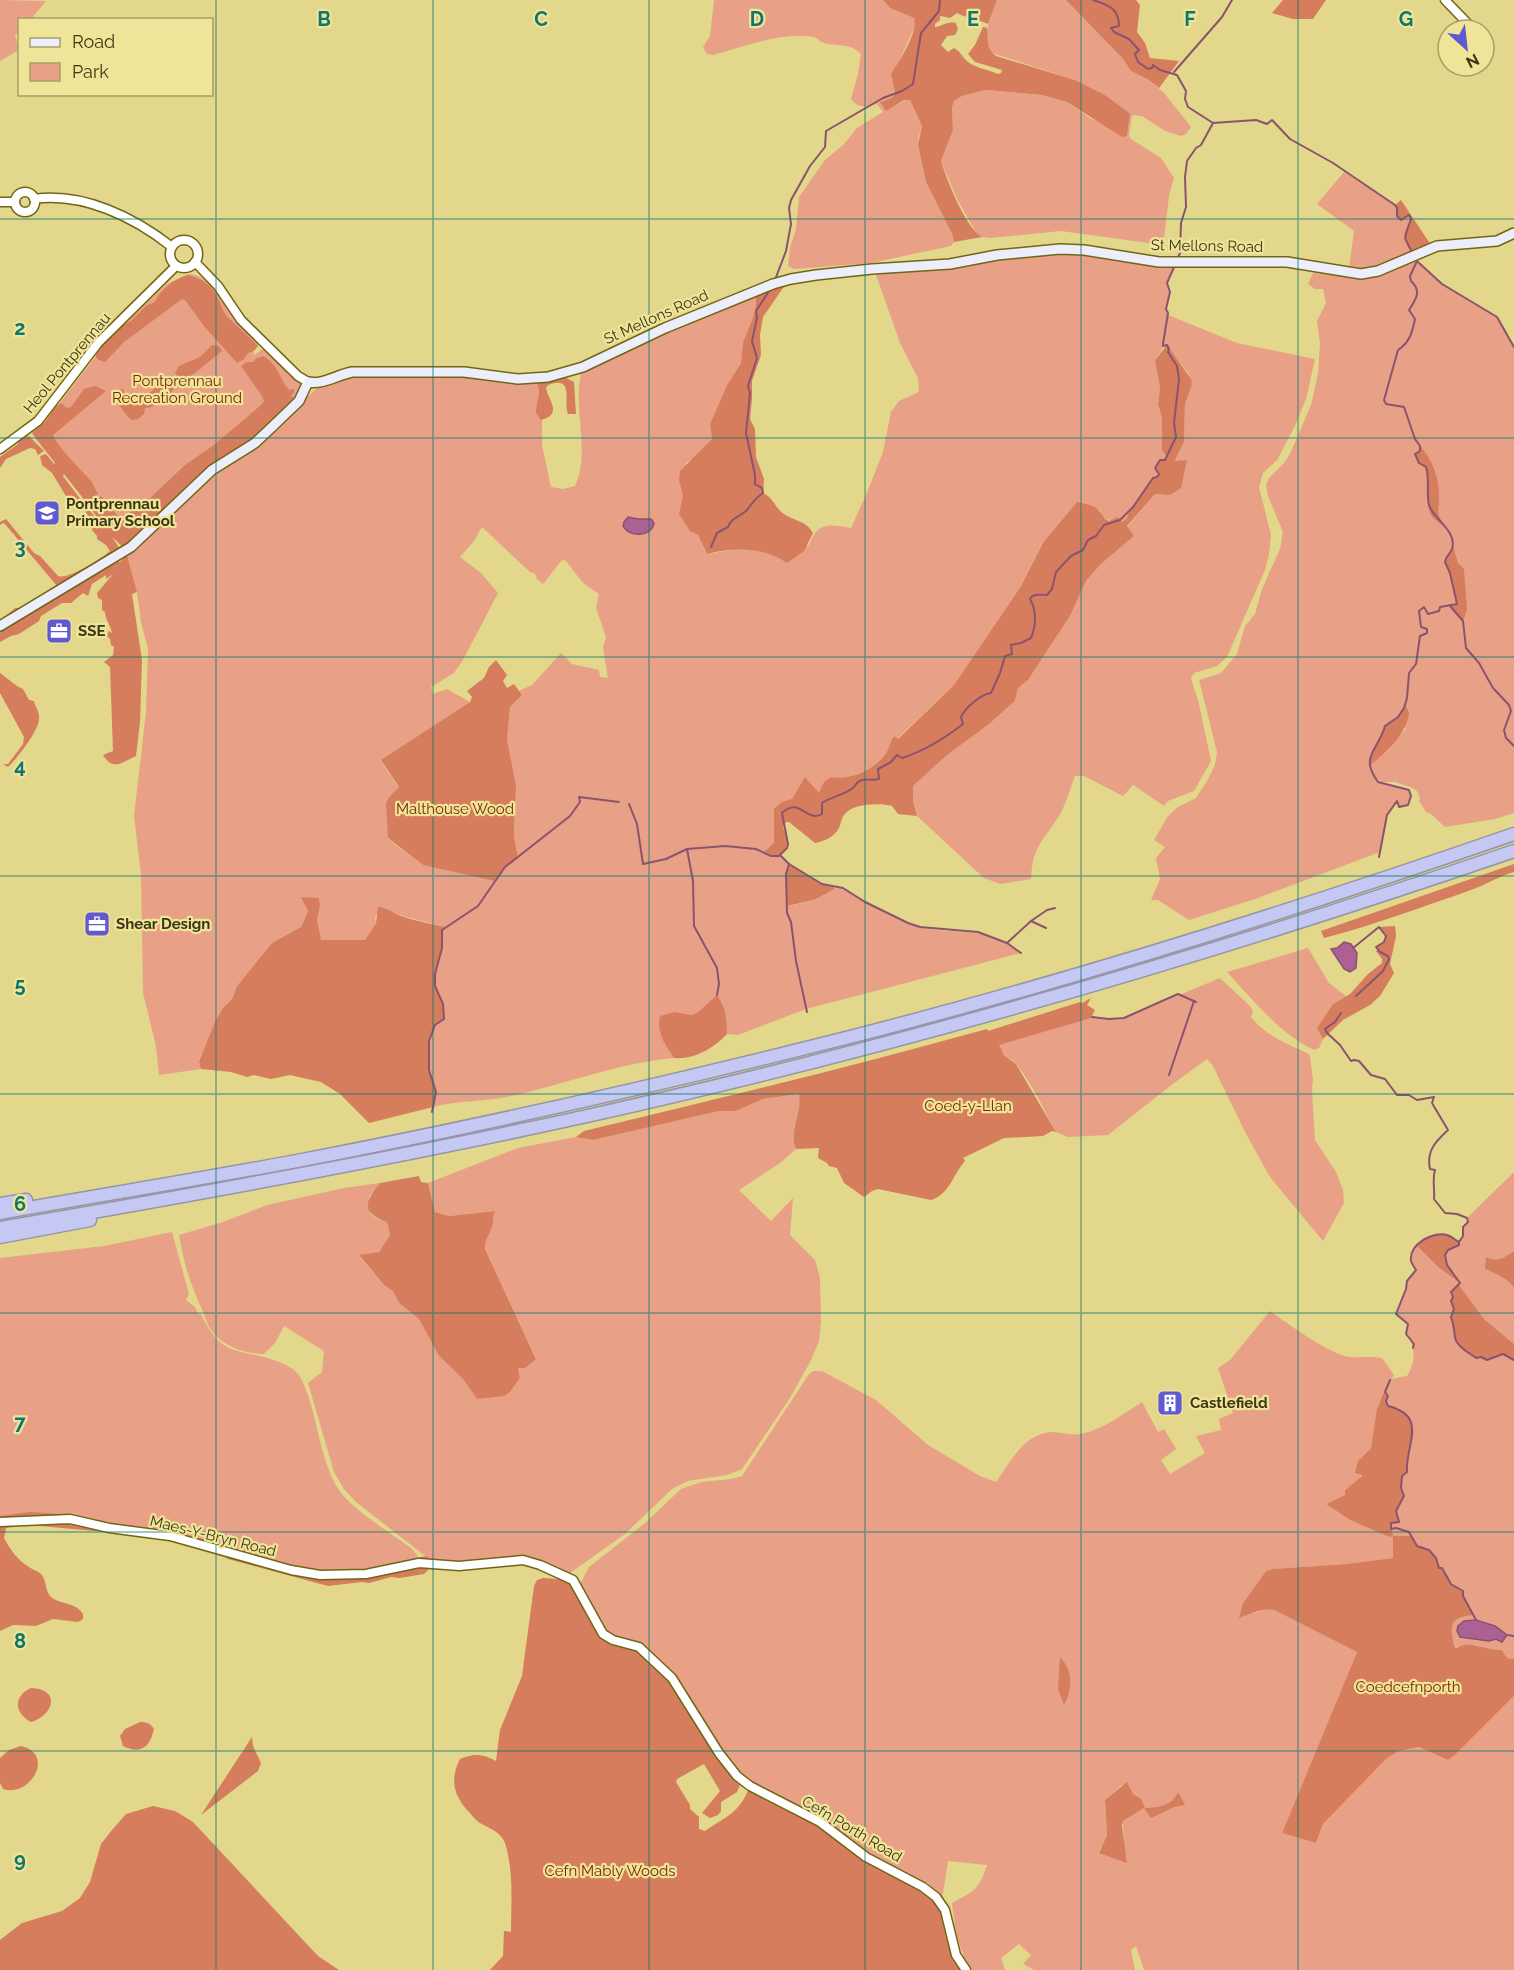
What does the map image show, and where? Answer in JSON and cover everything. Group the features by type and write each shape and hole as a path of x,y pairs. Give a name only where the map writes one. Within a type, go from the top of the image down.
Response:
{"highway":[{"path":"0,1213 303,1160 590,1100 844,1038 1019,991 1276,914 1514,834"},
{"path":"0,1228 280,1179 582,1117 836,1056 992,1014 1183,958 1394,892 1514,851"},
{"path":"0,1204 72,1192 185,1181"},
{"path":"0,1237 74,1224 188,1196"}],"main road":[{"name":"St Mellons Road","path":"308,382 322,382 352,372 464,372 518,379 548,377 574,371 665,328 773,284 791,279 872,269 950,264 1014,253 1060,249 1084,250 1159,262 1287,262 1362,274 1378,271 1437,246 1497,241 1514,233"},
{"path":"0,626 131,547 212,470 255,443 273,427 299,401 308,382"}],"street":[{"path":"1444,0 1461,18"},
{"path":"23,192 29,193 34,200 32,208 27,211 18,209 15,202 16,197 23,192"},
{"path":"34,200 63,199 105,209 136,222 172,247"},
{"path":"0,202 15,202"},
{"path":"183,240 191,242 198,254 195,262 184,268 176,266 171,259 172,247 183,240"},
{"path":"195,262 221,289 241,320 298,376 308,382"},
{"name":"Heol Pontprennau","path":"1,451 38,421 98,343 176,266"},
{"name":"Maes-Y-Bryn Road","path":"0,1522 70,1519 109,1528 170,1536 291,1570 320,1575 366,1574 419,1563"},
{"name":"Cefn Porth Road","path":"419,1563 459,1566 523,1560 573,1580 603,1634 613,1640 639,1647 672,1678 719,1753 747,1785 820,1822 866,1857 923,1887 936,1898 945,1910 956,1955 966,1970"}],"green space":[{"path":"0,0 46,1 32,18 18,18 18,33 15,35 18,51 0,61"},
{"path":"714,0 883,0 890,8 914,18 916,24 891,79 895,91 893,97 881,102 886,110 910,100 922,126 918,139 926,182 952,234 954,242 951,246 871,263 794,269 788,266 790,248 796,229 799,197 825,160 844,144 857,128 883,112 877,104 860,106 851,99 861,54 851,47 827,44 814,37 789,36 713,55 707,54 703,47 710,36"},
{"path":"883,0 997,0 988,24 957,13 950,18 940,16 935,27 956,23 958,29 955,35 947,36 941,45 948,52 954,48 968,62 976,66 1001,73 1002,70 975,62 968,54 983,27 987,28 989,47 996,56 1075,80 1105,95 1128,112 1130,114 1127,136 1122,137 1067,102 1042,95 986,90 962,96 954,101 953,130 941,161 963,214 982,237 954,242 926,182 918,144 922,126 910,100 904,100 886,111 880,102 894,95 891,74 907,46 915,24 914,18 890,8"},
{"path":"997,0 1066,0 1123,59 1131,71 1149,80 1164,93 1191,127 1186,134 1181,136 1165,131 1142,116 1132,115 1129,136 1131,139 1161,158 1174,178 1169,196 1164,238 1160,243 1061,231 991,238 977,234 958,201 941,161 953,130 954,101 962,96 986,90 1042,95 1067,102 1090,118 1127,136 1130,114 1105,95 1075,80 992,53 987,34"},
{"path":"1066,0 1136,0 1140,5 1137,32 1145,43 1150,58 1179,61 1159,88 1131,71 1123,59"},
{"path":"1283,0 1326,0 1313,19 1293,19 1272,13"},
{"path":"1344,172 1395,205 1403,219 1409,215 1411,219 1405,241 1412,252 1399,260 1365,271 1349,269 1354,231 1317,204"},
{"path":"1401,200 1431,245 1412,252 1406,236 1411,219 1409,216 1400,220 1397,216 1395,205"},
{"path":"1072,253 1175,267 1167,283 1170,292 1166,309 1168,315 1237,343 1315,359 1306,399 1295,426 1277,460 1263,473 1259,487 1271,535 1265,570 1227,657 1217,666 1194,673 1191,678 1211,761 1194,791 1168,801 1164,806 1133,785 1123,796 1084,776 1075,776 1061,811 1036,851 1031,879 1000,884 984,878 917,816 913,801 913,786 947,755 988,725 1015,701 1018,688 1028,680 1070,616 1086,581 1101,564 1134,536 1127,527 1155,494 1164,495 1187,460 1175,462 1184,442 1185,404 1192,385 1188,373 1164,346 1155,360 1160,388 1158,404 1162,418 1162,450 1167,456 1165,460 1160,460 1155,468 1159,474 1153,478 1129,511 1127,518 1122,522 1105,519 1100,510 1048,538 1043,543 1021,586 954,685 897,739 894,736 885,755 872,767 852,776 831,777 819,794 806,778 783,827 788,844 780,855 789,864 786,874 787,906 814,900 838,888 907,923 922,928 993,937 1021,953 806,1009 738,1035 727,1034 725,1014 717,995 692,1015 675,1012 659,1032 674,1058 633,1064 511,1096 433,1107 436,1092 429,1070 429,1041 443,1004 435,986 435,974 442,948 442,930 445,927 399,915 383,907 375,917 376,923 365,940 320,940 317,920 319,899 302,897 308,911 301,927 272,943 237,986 232,999 223,1008 199,1060 201,1069 159,1075 156,1046 143,993 141,875 134,816 146,712 148,649 127,555 213,472 265,437 317,388 342,378 407,377 428,371 542,383 542,445 551,487 563,489 575,486 582,457 579,396 583,367 756,295 756,306 743,342 741,363 727,385 710,424 712,439 696,457 686,463 682,489 690,531 698,535 707,554 737,549 776,555 809,545 816,532 825,526 851,528 883,452 891,412 899,401 919,392 918,378 900,343 875,272 958,268 1011,257","holes":["482,527 537,576 536,578 543,584 562,560 566,561 583,583 599,594 596,608 606,637 603,648 608,678 600,677 599,670 572,664 561,653 532,685 519,691 522,695 510,707 507,740 516,803 514,836 518,858 505,867 494,881 423,865 388,839 390,796 399,788 381,761 470,702 447,689 433,694 431,687 454,673 498,593 481,573 460,557 474,541"]},
{"path":"1416,259 1442,284 1497,317 1514,347 1514,813 1495,819 1445,827 1426,812 1419,801 1417,791 1413,788 1395,782 1381,782 1374,776 1382,784 1409,790 1411,796 1408,805 1399,807 1397,801 1387,815 1380,852 1258,898 1189,920 1158,900 1151,900 1160,879 1156,858 1165,847 1154,840 1168,816 1178,807 1196,798 1215,765 1217,752 1199,680 1221,673 1237,654 1245,626 1255,614 1262,589 1280,549 1283,532 1268,496 1266,485 1269,478 1290,454 1311,405 1318,374 1320,344 1317,321 1326,303 1323,289 1315,289 1308,284 1313,273 1370,277 1384,274","holes":["1452,549 1458,563 1463,620 1451,606 1457,604 1445,562","1405,705 1405,730 1385,752 1369,759 1389,723 1398,717"]},
{"name":"Pontprennau Recreation Ground","path":"188,274 201,277 214,289 225,305 228,304 258,342 252,351 255,355 266,349 302,382 299,397 156,519 103,524 33,434 99,352 124,325 167,284"},
{"path":"189,275 203,281 212,289 226,315 258,346 254,351 248,353 237,363 182,299 124,342 105,362 98,359 96,351 111,334 131,321 146,306 155,302 160,293 169,285"},
{"path":"788,284 763,317 760,335 761,355 752,381 750,419 755,429 756,457 764,479 763,493 784,514 804,524 813,533 804,551 787,563 758,551 728,550 707,554 698,535 690,531 679,514 683,496 679,480 680,471 712,439 710,424 727,385 741,363 743,342 756,306 756,295 751,292"},
{"path":"212,345 219,346 222,351 185,381 181,380 175,373 179,366 200,357"},
{"path":"1167,345 1191,379 1192,385 1185,404 1184,442 1175,461 1187,460 1181,488 1170,495 1155,494 1127,526 1134,536 1101,564 1086,581 1070,616 1028,680 1018,688 1015,701 988,725 947,755 913,786 913,801 917,816 898,814 892,806 887,805 860,806 844,815 839,828 832,836 815,843 786,822 783,827 787,841 784,851 777,857 764,852 774,843 774,809 782,802 792,799 805,777 819,793 824,782 831,777 852,776 872,767 885,755 894,736 898,739 954,685 1021,586 1043,543 1077,502 1094,507 1109,521 1118,517 1122,522 1127,518 1129,511 1153,478 1159,474 1155,468 1160,460 1165,460 1167,457 1162,450 1162,418 1158,404 1160,388 1155,360"},
{"path":"263,356 276,368 289,390 294,389 291,396 297,400 252,442 124,548 112,537 120,549 114,561 120,562 127,555 137,592 132,594 142,660 140,722 136,756 122,763 110,763 103,755 113,751 110,667 104,662 113,655 114,647 107,636 109,631 112,633 105,612 102,610 102,600 98,598 97,593 113,574 106,579 106,575 92,584 88,596 83,593 71,603 62,603 19,634 0,642 0,621 15,608 24,608 27,604 56,589 57,586 5,524 0,525 0,522 6,519 34,553 40,556 58,576 69,575 92,563 110,551 97,539 90,519 82,506 86,506 106,530 89,506 101,496 122,521 131,510 149,499 185,465 214,445 261,405 264,401 262,396 241,366"},
{"path":"559,374 574,382 576,414 568,414 565,386 562,383 556,383 546,388 553,411 541,420 536,413 539,390 532,379"},
{"path":"172,377 176,384 171,392 159,403 145,408 144,414 138,419 129,418 111,395 123,389 138,404 166,378"},
{"path":"95,386 106,391 53,435 91,481 98,494 87,503 64,474 63,476 81,500 77,505 66,496 52,473 42,465 40,456 46,454 55,463 32,433 45,422 56,406 62,403 66,408 71,407 84,389"},
{"path":"29,436 44,451 38,455 35,449 30,448 6,459 0,468 0,457 18,444 20,439"},
{"path":"1420,446 1431,462 1436,475 1439,488 1438,512 1446,528 1432,517 1429,511 1426,467 1419,463 1415,454 1420,451"},
{"path":"1452,543 1458,563 1464,569 1467,610 1463,621 1450,606 1457,604 1445,562 1452,549"},
{"name":"Malthouse Wood","path":"496,660 507,675 503,681 507,688 514,684 522,695 510,707 507,740 516,786 514,836 518,858 505,867 494,881 423,865 388,838 386,803 399,787 381,760 470,702 472,697 467,691 484,678 489,667"},
{"path":"0,673 23,689 29,700 34,701 39,716 32,737 8,767 3,764 8,764 23,744 24,737 0,693"},
{"path":"1405,704 1409,713 1400,736 1369,766 1371,756 1385,726 1398,717"},
{"path":"789,864 821,884 836,888 814,900 787,906 786,874"},
{"path":"1514,864 1514,872 1471,890 1324,938 1321,931"},
{"path":"301,897 319,898 317,920 321,940 365,940 376,923 378,907 407,918 446,927 442,930 442,948 435,974 435,986 443,1004 444,1019 435,1025 429,1041 429,1070 436,1092 433,1107 369,1123 340,1094 321,1082 290,1075 271,1079 201,1069 199,1061 215,1022 223,1008 232,999 237,986 272,943 301,927 308,911"},
{"path":"1395,926 1396,936 1390,964 1394,973 1380,996 1370,1005 1343,1020 1323,1039 1317,1028 1333,1004 1350,994 1368,974 1382,963 1376,947 1384,942 1386,936 1379,927"},
{"path":"1308,948 1329,983 1346,996 1333,1004 1317,1028 1323,1039 1319,1048 1314,1050 1278,1025 1227,972"},
{"path":"1220,978 1250,1006 1253,1011 1251,1017 1257,1024 1277,1039 1309,1054 1313,1079 1315,1140 1336,1172 1343,1190 1344,1203 1323,1241 1270,1177 1213,1066 1207,1059 1108,1135 1068,1137 1056,1132 1023,1073 1015,1062 1001,1052 998,1045 1092,1017 1124,1018"},
{"path":"717,995 725,1014 727,1034 703,1052 689,1057 674,1058 660,1033 660,1016 675,1012 692,1015"},
{"name":"Coed-y-Llan","path":"1091,998 1087,1005 1095,1010 1091,1018 999,1045 1004,1055 1016,1064 1056,1132 1052,1131 1043,1136 1004,1138 963,1158 965,1161 947,1188 931,1200 878,1189 864,1197 844,1183 837,1168 829,1166 818,1158 819,1148 796,1149 794,1128 799,1108 799,1094 763,1099 736,1111 719,1111 593,1140 576,1137 584,1131 786,1082 987,1029 988,1031 1082,1003"},
{"path":"800,1094 794,1129 796,1149 780,1163 739,1190 771,1221 793,1198 790,1235 815,1260 820,1278 819,1341 811,1360 790,1398 742,1469 727,1475 688,1481 672,1489 625,1534 570,1573 509,1558 454,1562 429,1559 356,1502 344,1489 334,1472 308,1383 322,1372 324,1351 284,1326 275,1343 264,1354 243,1351 218,1338 209,1326 195,1294 182,1253 179,1235 223,1222 267,1205 344,1188 380,1183 369,1197 370,1213 387,1222 390,1235 379,1252 359,1256 384,1285 393,1291 399,1303 419,1319 439,1356 463,1379 477,1399 513,1388 520,1378 518,1368 536,1358 485,1249 494,1211 449,1216 435,1212 428,1183 518,1148 576,1137 593,1140 719,1111 736,1111 763,1099"},
{"path":"1514,1172 1514,1251 1501,1260 1493,1261 1485,1269 1505,1279 1514,1288 1514,1344 1484,1319 1459,1285 1452,1305 1454,1309 1451,1317 1456,1340 1475,1358 1481,1357 1487,1360 1503,1354 1514,1360 1514,1659 1507,1658 1502,1650 1490,1650 1477,1645 1454,1647 1453,1624 1460,1618 1473,1614 1463,1596 1463,1591 1442,1573 1436,1558 1413,1541 1393,1551 1393,1558 1266,1571 1243,1603 1240,1617 1267,1609 1274,1610 1357,1652 1282,1833 1316,1843 1323,1824 1387,1758 1399,1751 1419,1747 1448,1760 1514,1696 1514,1970 1144,1970 1136,1946 1131,1950 1135,1970 1034,1970 1023,1964 1031,1955 1019,1944 1001,1958 1005,1970 969,1970 956,1935 952,1903 975,1889 987,1865 948,1861 942,1900 928,1883 914,1879 884,1863 753,1786 740,1774 720,1748 672,1672 641,1644 605,1632 580,1584 589,1567 645,1523 681,1489 701,1482 742,1476 813,1371 822,1371 876,1400 928,1445 980,1476 996,1482 1013,1457 1034,1437 1053,1432 1073,1435 1088,1432 1112,1421 1142,1402 1158,1432 1164,1429 1176,1449 1161,1460 1170,1474 1205,1453 1196,1436 1221,1430 1219,1419 1233,1413 1218,1368 1230,1360 1270,1311 1308,1337 1341,1355 1382,1358 1394,1375 1391,1379 1407,1376 1413,1360 1413,1349 1406,1334 1408,1324 1396,1314 1407,1281 1416,1270 1412,1261 1413,1252 1417,1246 1438,1267 1456,1280 1444,1258 1445,1254 1460,1241 1463,1227 1468,1222 1467,1218","holes":["1386,1401 1388,1406 1401,1411 1408,1417 1412,1424 1407,1472 1402,1476 1401,1488 1404,1496 1387,1536 1350,1520 1326,1504 1345,1495 1345,1490 1361,1477 1358,1461 1371,1448 1379,1402","1122,1785 1136,1797 1144,1808 1123,1821 1127,1859 1099,1852 1107,1835 1105,1800"]},
{"path":"419,1176 421,1182 428,1183 435,1212 449,1216 495,1211 485,1249 536,1359 525,1368 518,1368 520,1378 510,1392 504,1396 477,1399 463,1379 439,1356 419,1319 399,1303 393,1291 384,1285 359,1255 379,1252 390,1235 387,1222 372,1214 368,1206 371,1196 380,1183"},
{"path":"172,1232 189,1294 186,1300 195,1307 209,1329 225,1345 233,1350 279,1362 292,1368 298,1374 308,1395 323,1453 337,1487 360,1512 411,1548 417,1555 419,1563 335,1576 148,1533 0,1522 0,1258 104,1246"},
{"path":"1437,1234 1450,1235 1459,1242 1459,1245 1445,1255 1445,1258 1460,1283 1438,1267 1417,1246 1424,1238"},
{"path":"1514,1251 1514,1288 1505,1279 1485,1269 1486,1257 1497,1260"},
{"path":"1459,1285 1484,1319 1514,1344 1514,1360 1503,1354 1487,1360 1481,1357 1476,1358 1458,1343 1451,1317 1454,1309 1451,1292"},
{"name":"Coedcefnporth","path":"1385,1392 1388,1396 1386,1401 1388,1406 1401,1411 1412,1424 1407,1472 1402,1476 1401,1488 1404,1496 1396,1511 1399,1522 1391,1523 1393,1536 1412,1536 1417,1546 1429,1550 1436,1558 1439,1568 1442,1568 1451,1584 1463,1591 1463,1596 1473,1615 1459,1618 1453,1624 1454,1646 1456,1648 1473,1645 1502,1650 1507,1658 1514,1659 1514,1696 1448,1760 1419,1747 1399,1751 1387,1758 1323,1824 1316,1843 1282,1833 1357,1652 1274,1610 1260,1611 1239,1618 1243,1603 1266,1571 1393,1558 1393,1537 1350,1520 1326,1504 1345,1495 1345,1490 1361,1477 1362,1475 1355,1473 1358,1461 1371,1448 1377,1409"},
{"path":"30,1512 73,1515 105,1521 109,1528 105,1532 29,1525 6,1528 4,1538 9,1547 25,1564 41,1574 51,1597 80,1610 83,1619 78,1622 53,1619 36,1626 13,1625 0,1631 0,1516"},
{"path":"221,1554 324,1571 367,1570 426,1556 433,1560 434,1564 424,1574 400,1578 391,1577 369,1583 328,1586 228,1559"},
{"name":"Cefn Mably Woods","path":"543,1578 573,1580 603,1634 639,1647 672,1678 742,1780 737,1792 721,1802 721,1811 718,1815 710,1818 702,1813 720,1791 704,1764 677,1779 676,1782 690,1805 690,1809 699,1817 699,1829 705,1831 732,1813 746,1796 750,1786 923,1887 945,1910 956,1955 966,1970 490,1970 503,1956 504,1931 511,1932 508,1854 501,1836 478,1821 460,1801 454,1781 460,1759 478,1755 496,1761 500,1730 522,1676 534,1586 537,1580"},
{"path":"1060,1657 1067,1668 1070,1680 1069,1692 1064,1705 1058,1689"},
{"path":"31,1688 47,1693 51,1703 45,1714 31,1722 21,1714 18,1705 21,1695"},
{"path":"140,1722 148,1723 154,1729 150,1741 144,1748 135,1750 123,1746 120,1736 125,1729"},
{"path":"252,1737 253,1746 261,1763 258,1771 201,1815"},
{"path":"21,1746 37,1757 38,1765 35,1774 22,1787 13,1790 3,1789 0,1783 0,1758 9,1750"},
{"path":"1127,1782 1133,1794 1141,1799 1145,1808 1164,1805 1173,1800 1178,1792 1185,1805 1174,1807 1151,1818 1144,1808 1123,1821 1127,1863 1099,1853 1107,1835 1105,1800"},
{"path":"153,1806 175,1811 193,1822 318,1956 339,1970 0,1970 0,1940 22,1923 62,1911 80,1898 90,1882 101,1844 112,1830 126,1814"}],"shaded area":[{"path":"628,517 651,519 654,523 652,528 645,533 630,533 623,526"},
{"path":"1344,942 1351,944 1357,953 1356,968 1350,972 1344,969 1331,949 1337,948"},
{"path":"1476,1620 1495,1626 1507,1635 1502,1642 1496,1639 1489,1641 1460,1637 1457,1631 1458,1626 1464,1621"}],"waterway":[{"path":"775,280 786,251 791,224 789,208 791,200 810,166 825,147 826,131 883,98 913,84 921,33 939,11 940,0"},
{"path":"1093,0 1115,11 1119,26 1111,28 1114,32 1129,39 1139,50 1135,54 1138,62 1148,69 1153,65 1160,70 1177,75 1186,91 1185,99 1188,107 1213,123 1201,145 1187,161 1186,207 1181,223 1180,253 1177,260"},
{"path":"1174,72 1222,17 1232,0"},
{"path":"1213,123 1256,120 1267,124 1272,120 1290,139 1333,163 1395,205 1397,216 1401,220 1409,215 1411,219 1405,237 1413,254"},
{"path":"1379,857 1387,815 1397,801 1399,807 1408,805 1411,796 1409,790 1378,782 1370,766 1370,759 1385,726 1398,717 1404,708 1409,673 1416,664 1420,636 1427,633 1427,629 1421,627 1419,611 1424,607 1428,614 1439,611 1440,607 1457,604 1445,562 1453,542 1429,505 1426,467 1419,463 1415,454 1420,451 1420,446 1415,439 1404,407 1386,404 1384,400 1398,350 1408,340 1414,324 1415,319 1409,310 1416,299 1417,292 1410,276 1416,259"},
{"path":"1418,262 1442,284 1497,317 1514,347"},
{"path":"1021,953 1007,943 978,932 920,927 908,923 865,902 843,888 822,884 789,864 780,855 788,844 782,813 794,807 812,815 822,814 822,803 853,788 857,782 879,779 878,769 891,762 897,755 902,758 918,752 963,724 961,717 966,710 978,699 991,693 1005,656 1012,654 1011,645 1031,638 1035,618 1031,597 1047,595 1052,589 1056,572 1071,556 1083,550 1088,540 1096,536 1104,525 1120,520 1133,507 1153,478 1157,477 1159,474 1155,468 1160,460 1165,460 1176,437 1174,423 1179,379 1177,366 1168,352 1169,349 1167,345 1163,346 1170,292 1167,283 1175,265"},
{"path":"711,547 717,533 728,527 763,493 762,488 755,484 746,433 750,393 748,386 757,358 752,341 757,318 756,311 771,288"},
{"path":"1450,606 1463,621 1466,648 1479,663 1493,688 1509,705 1511,711 1504,730 1506,738 1514,746"},
{"path":"432,1112 436,1092 429,1070 429,1041 435,1025 444,1019 443,1004 435,986 435,974 442,948 442,930 478,906 505,867 570,816 580,802 579,797 619,802"},
{"path":"629,804 637,824 643,864 666,859 687,849 725,846 756,849 771,856 779,856"},
{"path":"687,849 693,881 694,926 717,968 719,984 717,995"},
{"path":"789,864 786,874 787,913 791,922 796,961 807,1012"},
{"path":"1031,921 1047,910 1055,908"},
{"path":"1007,943 1031,921 1046,928"},
{"path":"1353,948 1379,927 1386,936 1384,942 1376,947 1389,959 1383,971 1356,996"},
{"path":"1092,1017 1124,1018 1178,994 1196,1002"},
{"path":"1169,1075 1194,1001"},
{"path":"1341,1013 1335,1022 1325,1029 1351,1061 1359,1061 1371,1075 1385,1079 1397,1095 1409,1095 1417,1100 1434,1097 1432,1103 1448,1130 1436,1142 1429,1157 1430,1169 1435,1170 1434,1199 1445,1213 1457,1214 1467,1218 1468,1222 1463,1227 1463,1236 1459,1242 1447,1235 1435,1235 1418,1244 1411,1255 1411,1261 1416,1270 1407,1281 1396,1314 1408,1324 1406,1334 1414,1344 1413,1348"},
{"path":"1459,1242 1459,1245 1448,1250 1445,1255 1447,1265 1460,1283 1451,1292 1454,1309 1451,1317 1456,1340 1463,1349 1476,1358 1481,1357 1487,1360 1503,1354 1514,1360"},
{"path":"1390,1380 1385,1392 1388,1396 1386,1401 1388,1406 1401,1411 1412,1424 1407,1472 1402,1476 1401,1488 1404,1496 1396,1511 1399,1522 1391,1523 1391,1529 1396,1528 1409,1532 1417,1546 1429,1550 1451,1584 1463,1591 1463,1596 1476,1620"},
{"path":"1507,1635 1514,1636"}],"place":[{"name":"Pontprennau Primary School","path":"47,513"},
{"name":"SSE","path":"59,631"},
{"name":"Shear Design","path":"97,924"},
{"name":"Castlefield","path":"1170,1403"}]}
